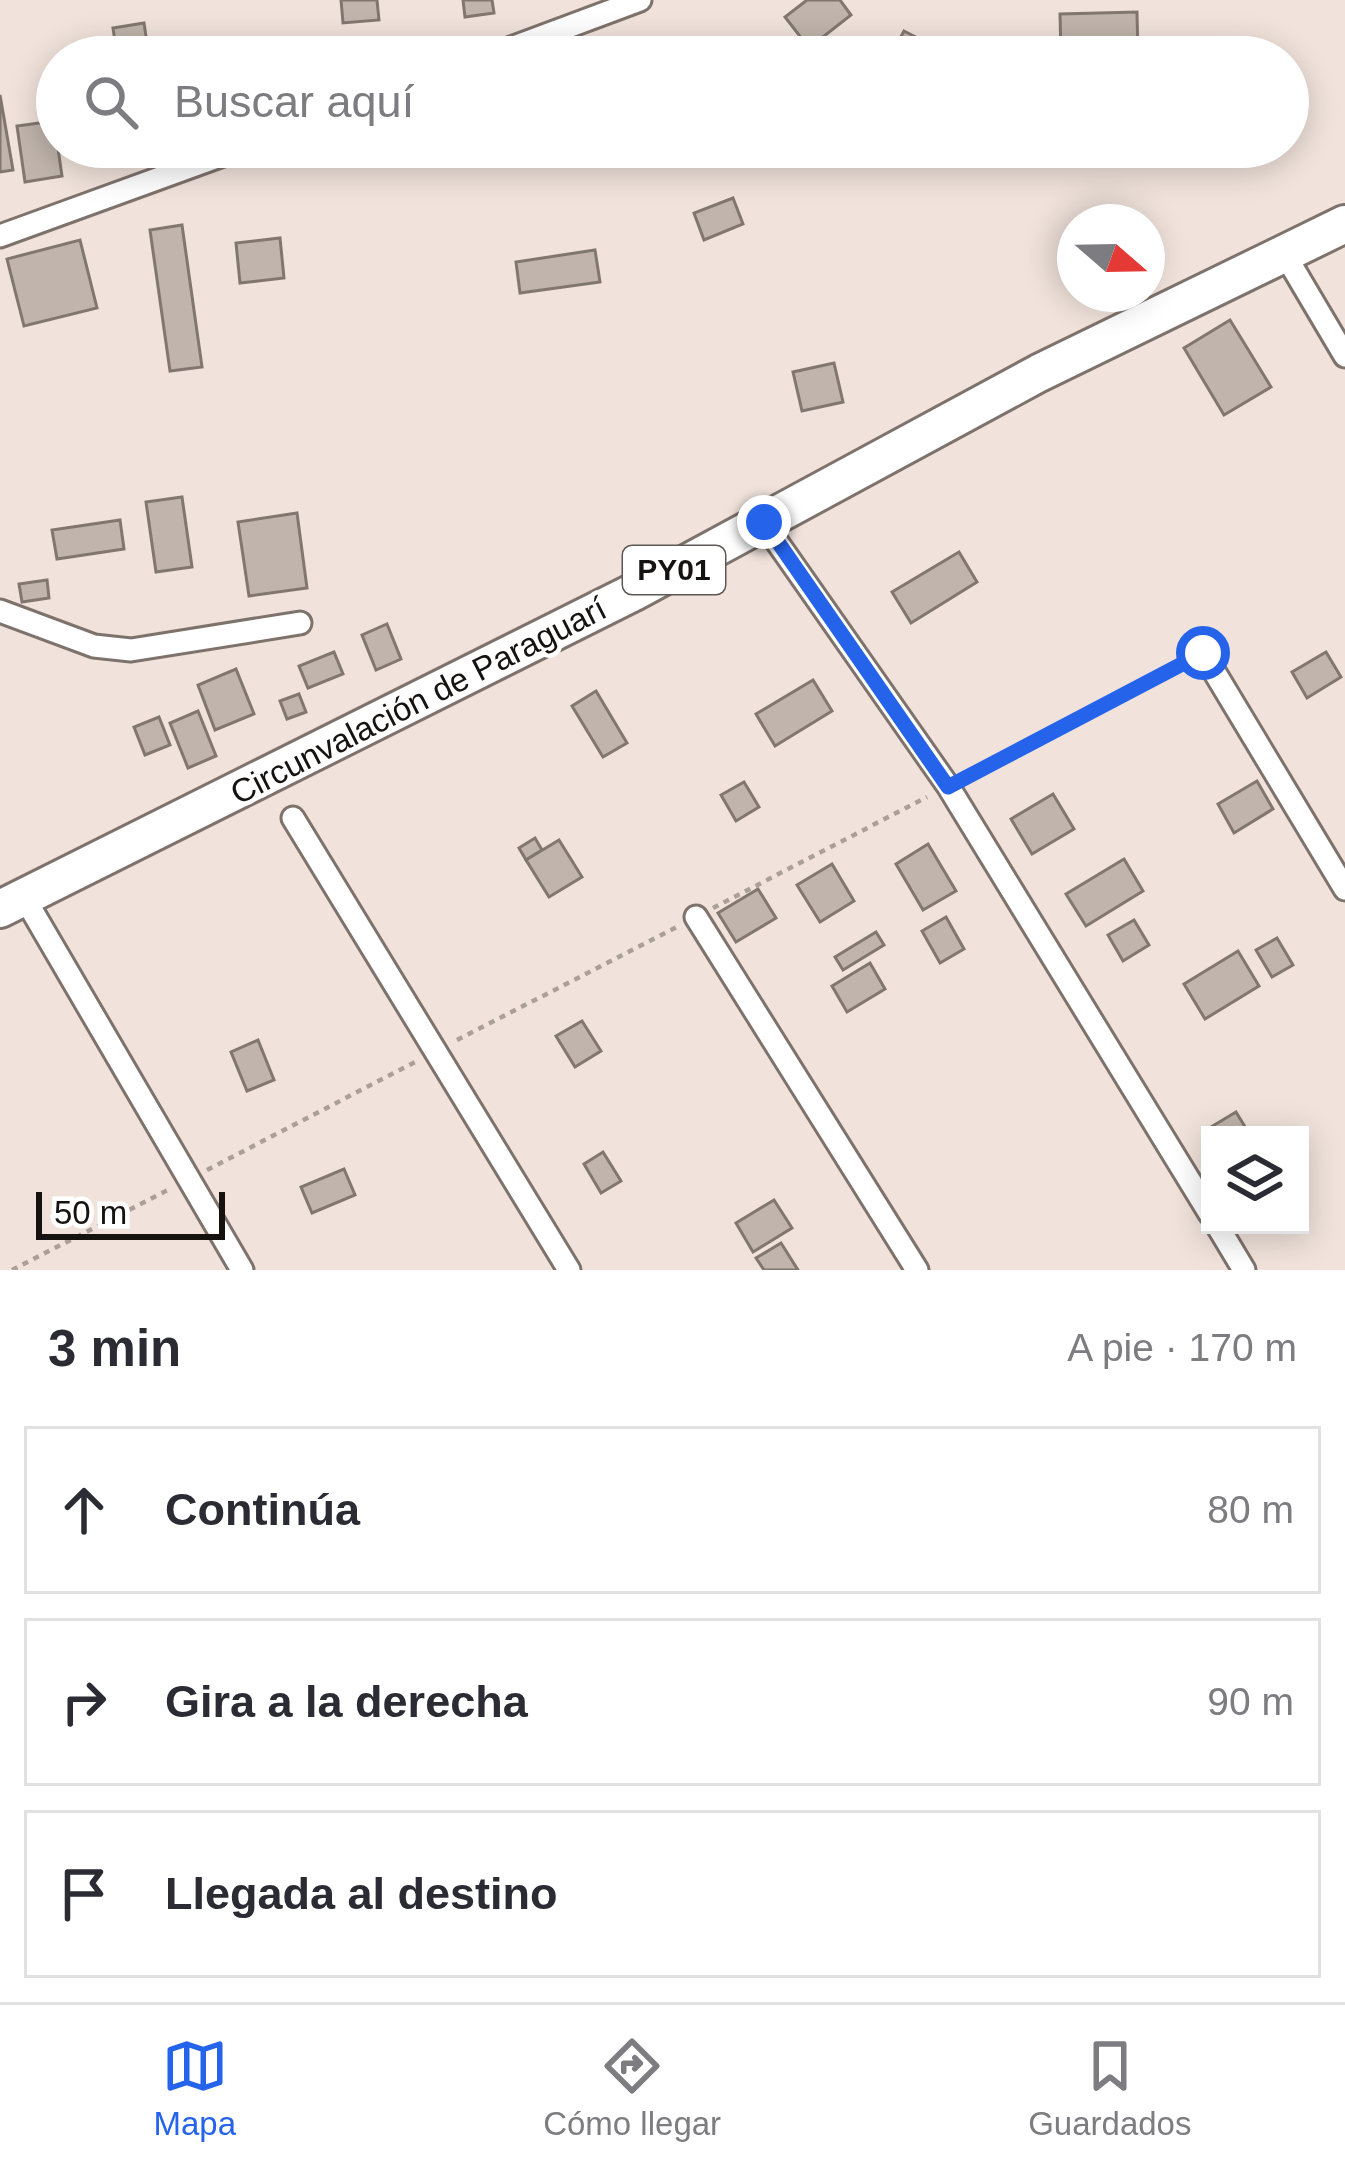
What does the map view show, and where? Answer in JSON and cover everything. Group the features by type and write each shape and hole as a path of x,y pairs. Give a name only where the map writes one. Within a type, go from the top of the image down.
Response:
{"highway":[{"name":"Circunvalación de Paraguarí","path":"12,903 634,592 1039,374 1345,224"}],"street":[{"path":"544,36 640,0"},
{"path":"0,236 187,168"},
{"path":"1284,253 1345,356"},
{"path":"764,522 948,787 1201,1199"},
{"path":"0,611 94,646 131,650 300,623"},
{"path":"1203,653 1345,889"},
{"path":"293,818 569,1270"},
{"path":"12,903 242,1270"},
{"path":"696,917 917,1270"},
{"path":"1222,1234 1244,1270"}],"path":[{"path":"12,1270 1203,653"}],"building":[{"path":"341,0 377,0 379,20 343,23"},
{"path":"463,0 492,0 494,13 465,17"},
{"path":"807,0 840,0 851,15 824,36 800,36 785,17"},
{"path":"1137,12 1138,36 1061,36 1060,14"},
{"path":"144,23 146,36 114,36 113,28"},
{"path":"0,95 13,170 0,172"},
{"path":"36,123 36,168 61,168 62,176 25,182 17,126"},
{"path":"733,198 743,224 704,240 694,213"},
{"path":"182,225 202,367 170,371 150,230"},
{"path":"280,238 284,278 240,283 236,243"},
{"path":"80,240 97,308 24,326 7,259"},
{"path":"595,250 600,282 520,293 516,262"},
{"path":"1230,320 1271,387 1224,415 1184,348"},
{"path":"834,363 843,402 802,411 793,372"},
{"path":"182,497 192,567 156,572 146,502"},
{"path":"297,513 307,588 249,596 238,522"},
{"path":"120,520 124,549 57,559 52,530"},
{"path":"959,552 977,582 911,623 892,592"},
{"path":"47,580 49,598 22,602 19,584"},
{"path":"387,624 401,659 376,670 362,635"},
{"path":"334,652 343,674 308,688 299,666"},
{"path":"1326,652 1341,677 1307,698 1292,672"},
{"path":"236,669 254,714 215,730 198,685"},
{"path":"813,680 832,711 775,746 756,714"},
{"path":"596,691 627,743 603,757 572,706"},
{"path":"299,694 306,712 287,719 280,701"},
{"path":"198,711 216,756 188,768 170,723"},
{"path":"159,717 170,745 145,755 134,727"},
{"path":"1257,781 1273,809 1234,833 1218,804"},
{"path":"744,782 759,807 736,821 721,795"},
{"path":"1053,794 1074,829 1032,854 1011,819"},
{"path":"535,838 542,850 526,860 519,848"},
{"path":"559,840 582,877 549,897 526,860"},
{"path":"928,844 956,891 923,910 896,864"},
{"path":"1124,859 1143,891 1086,926 1066,894"},
{"path":"832,864 854,901 820,922 797,885"},
{"path":"758,889 776,918 736,942 718,913"},
{"path":"946,917 964,949 940,963 922,931"},
{"path":"1134,920 1149,945 1123,961 1108,935"},
{"path":"876,932 884,945 843,970 835,957"},
{"path":"1277,938 1293,965 1272,977 1256,950"},
{"path":"1238,951 1259,986 1205,1019 1184,984"},
{"path":"870,963 885,989 847,1012 832,986"},
{"path":"582,1021 601,1051 575,1067 556,1036"},
{"path":"258,1040 274,1080 247,1091 231,1052"},
{"path":"1236,1112 1245,1126 1213,1126"},
{"path":"603,1152 621,1181 601,1193 584,1164"},
{"path":"344,1169 355,1195 312,1213 301,1187"},
{"path":"774,1200 792,1228 753,1252 736,1223"},
{"path":"781,1243 798,1270 764,1270 756,1258"}],"route":[{"path":"764,522 948,787 1203,653"}]}
